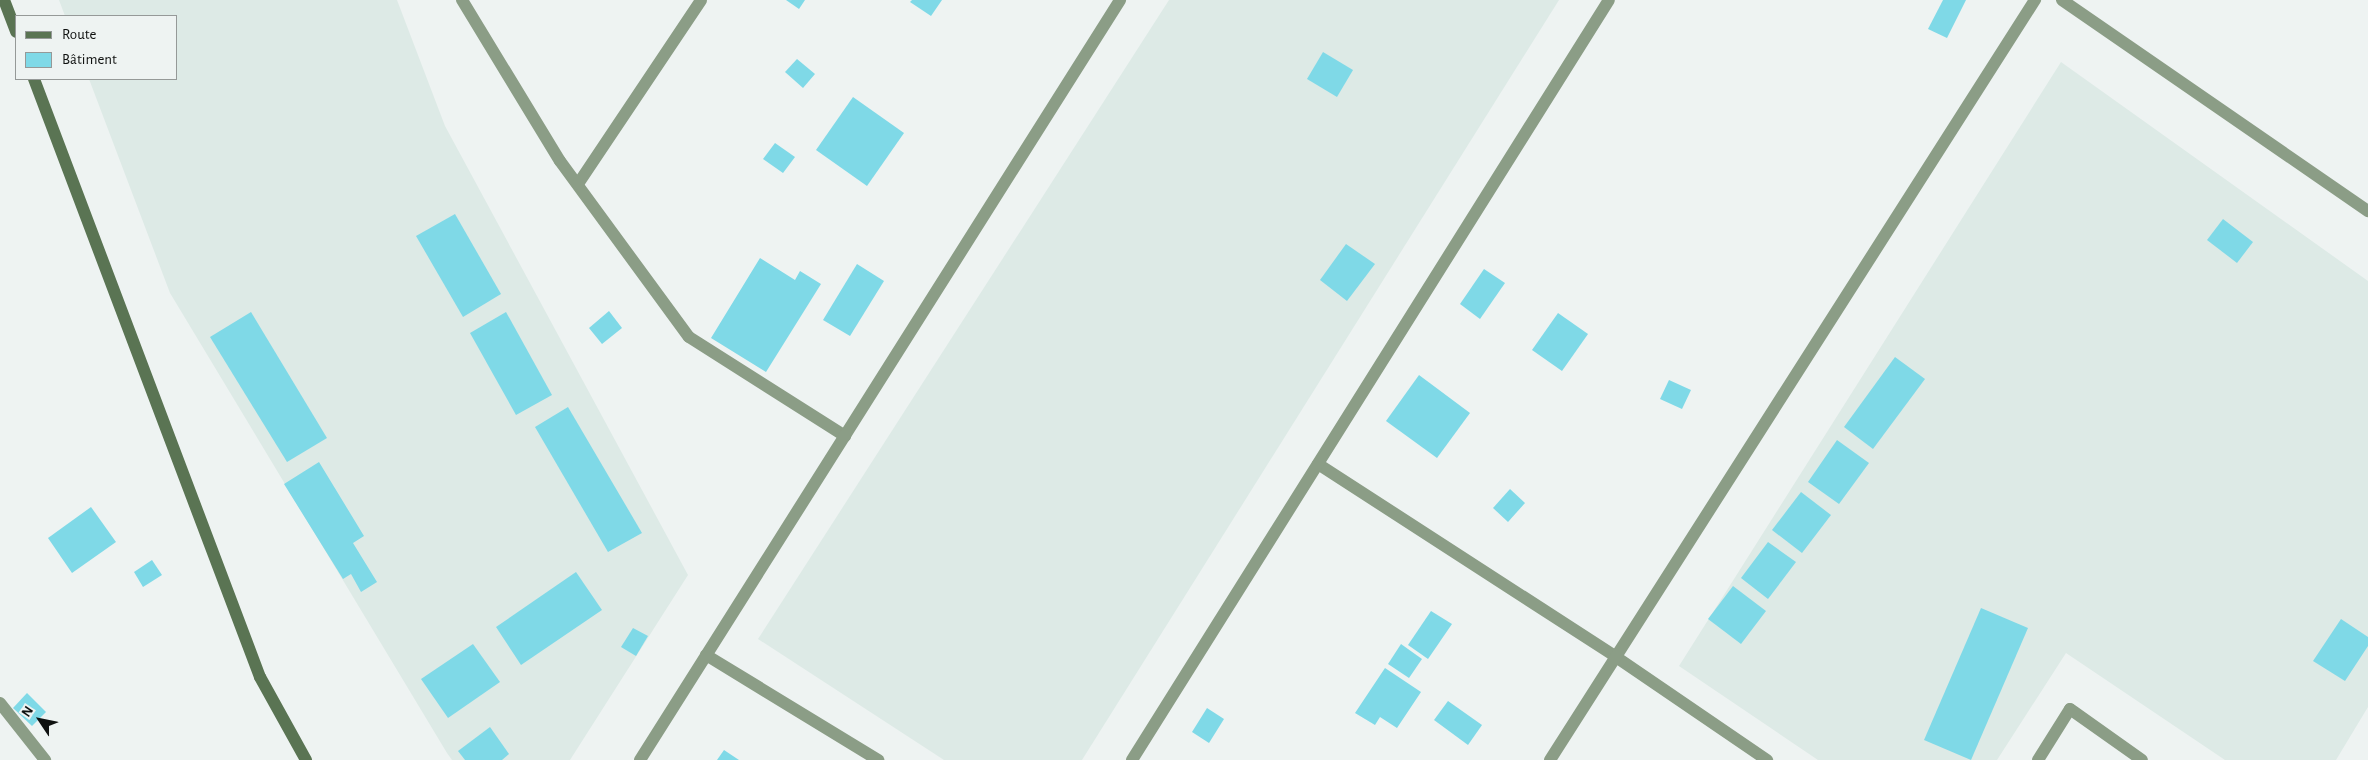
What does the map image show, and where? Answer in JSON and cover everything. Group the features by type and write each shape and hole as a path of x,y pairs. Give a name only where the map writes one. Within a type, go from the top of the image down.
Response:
{"main road":[{"path":"4,0 15,29"},
{"path":"34,80 260,676 306,760"}],"street":[{"path":"462,0 578,184 689,337 845,436"},
{"path":"578,184 701,0"},
{"path":"640,760 1120,0"},
{"path":"1132,760 1609,0"},
{"path":"1550,760 2035,0"},
{"path":"2062,0 2368,211"},
{"path":"1318,464 1616,657 1767,760"},
{"path":"706,656 878,760"},
{"path":"0,702 45,760"},
{"path":"2038,760 2070,708 2142,760"}],"shaded area":[{"path":"59,0 397,0 445,126 688,575 570,760 452,760 447,753 170,293 89,80 178,80 178,15 65,15"},
{"path":"1169,0 1559,0 1082,760 944,760 758,639"},
{"path":"2061,62 2368,281 2368,707 2336,760 2225,760 2066,653 1997,760 1818,760 1679,666"}],"building":[{"path":"786,0 805,0 799,9"},
{"path":"912,0 942,0 931,16 910,2"},
{"path":"1943,0 1966,0 1947,38 1928,29"},
{"path":"1323,52 1353,70 1337,97 1307,79"},
{"path":"797,59 815,74 803,88 785,72"},
{"path":"853,97 904,133 867,186 816,150"},
{"path":"775,143 795,157 783,173 763,159"},
{"path":"455,214 501,294 463,317 416,236"},
{"path":"2223,219 2253,242 2237,263 2207,240"},
{"path":"1346,244 1375,264 1347,301 1320,280"},
{"path":"760,258 795,280 800,271 821,284 766,372 711,338"},
{"path":"857,264 884,281 850,336 823,320"},
{"path":"1484,269 1505,283 1480,319 1460,304"},
{"path":"609,311 622,328 602,344 589,328"},
{"path":"251,312 327,438 287,462 210,337"},
{"path":"506,312 552,395 516,415 470,333"},
{"path":"1558,313 1588,334 1562,371 1532,350"},
{"path":"1895,357 1925,379 1873,449 1844,427"},
{"path":"1419,375 1470,413 1437,458 1386,421"},
{"path":"1669,380 1691,390 1682,409 1660,399"},
{"path":"568,407 642,533 608,552 535,427"},
{"path":"1837,440 1869,463 1839,504 1808,482"},
{"path":"319,462 364,536 353,543 377,582 361,592 351,574 343,579 284,484"},
{"path":"1510,489 1525,503 1508,522 1493,508"},
{"path":"1801,492 1831,515 1802,553 1772,530"},
{"path":"91,507 116,542 72,573 48,538"},
{"path":"1768,542 1796,562 1768,599 1741,578"},
{"path":"152,560 162,575 143,587 134,572"},
{"path":"576,572 602,610 521,665 496,627"},
{"path":"1733,586 1766,611 1741,644 1708,619"},
{"path":"1981,608 2028,628 1971,760 1924,740"},
{"path":"1431,611 1452,624 1428,659 1408,645"},
{"path":"2341,619 2368,637 2368,646 2345,681 2313,661"},
{"path":"633,628 648,636 636,656 621,647"},
{"path":"473,644 500,682 448,718 421,679"},
{"path":"1401,644 1422,659 1409,678 1388,664"},
{"path":"1385,668 1421,692 1397,728 1380,717 1375,725 1355,713"},
{"path":"27,693 46,712 32,726 13,708"},
{"path":"1448,701 1482,725 1468,745 1434,720"},
{"path":"1207,708 1224,719 1209,743 1192,732"},
{"path":"490,727 509,754 502,760 465,760 458,751"},
{"path":"724,750 739,760 717,760"}]}
